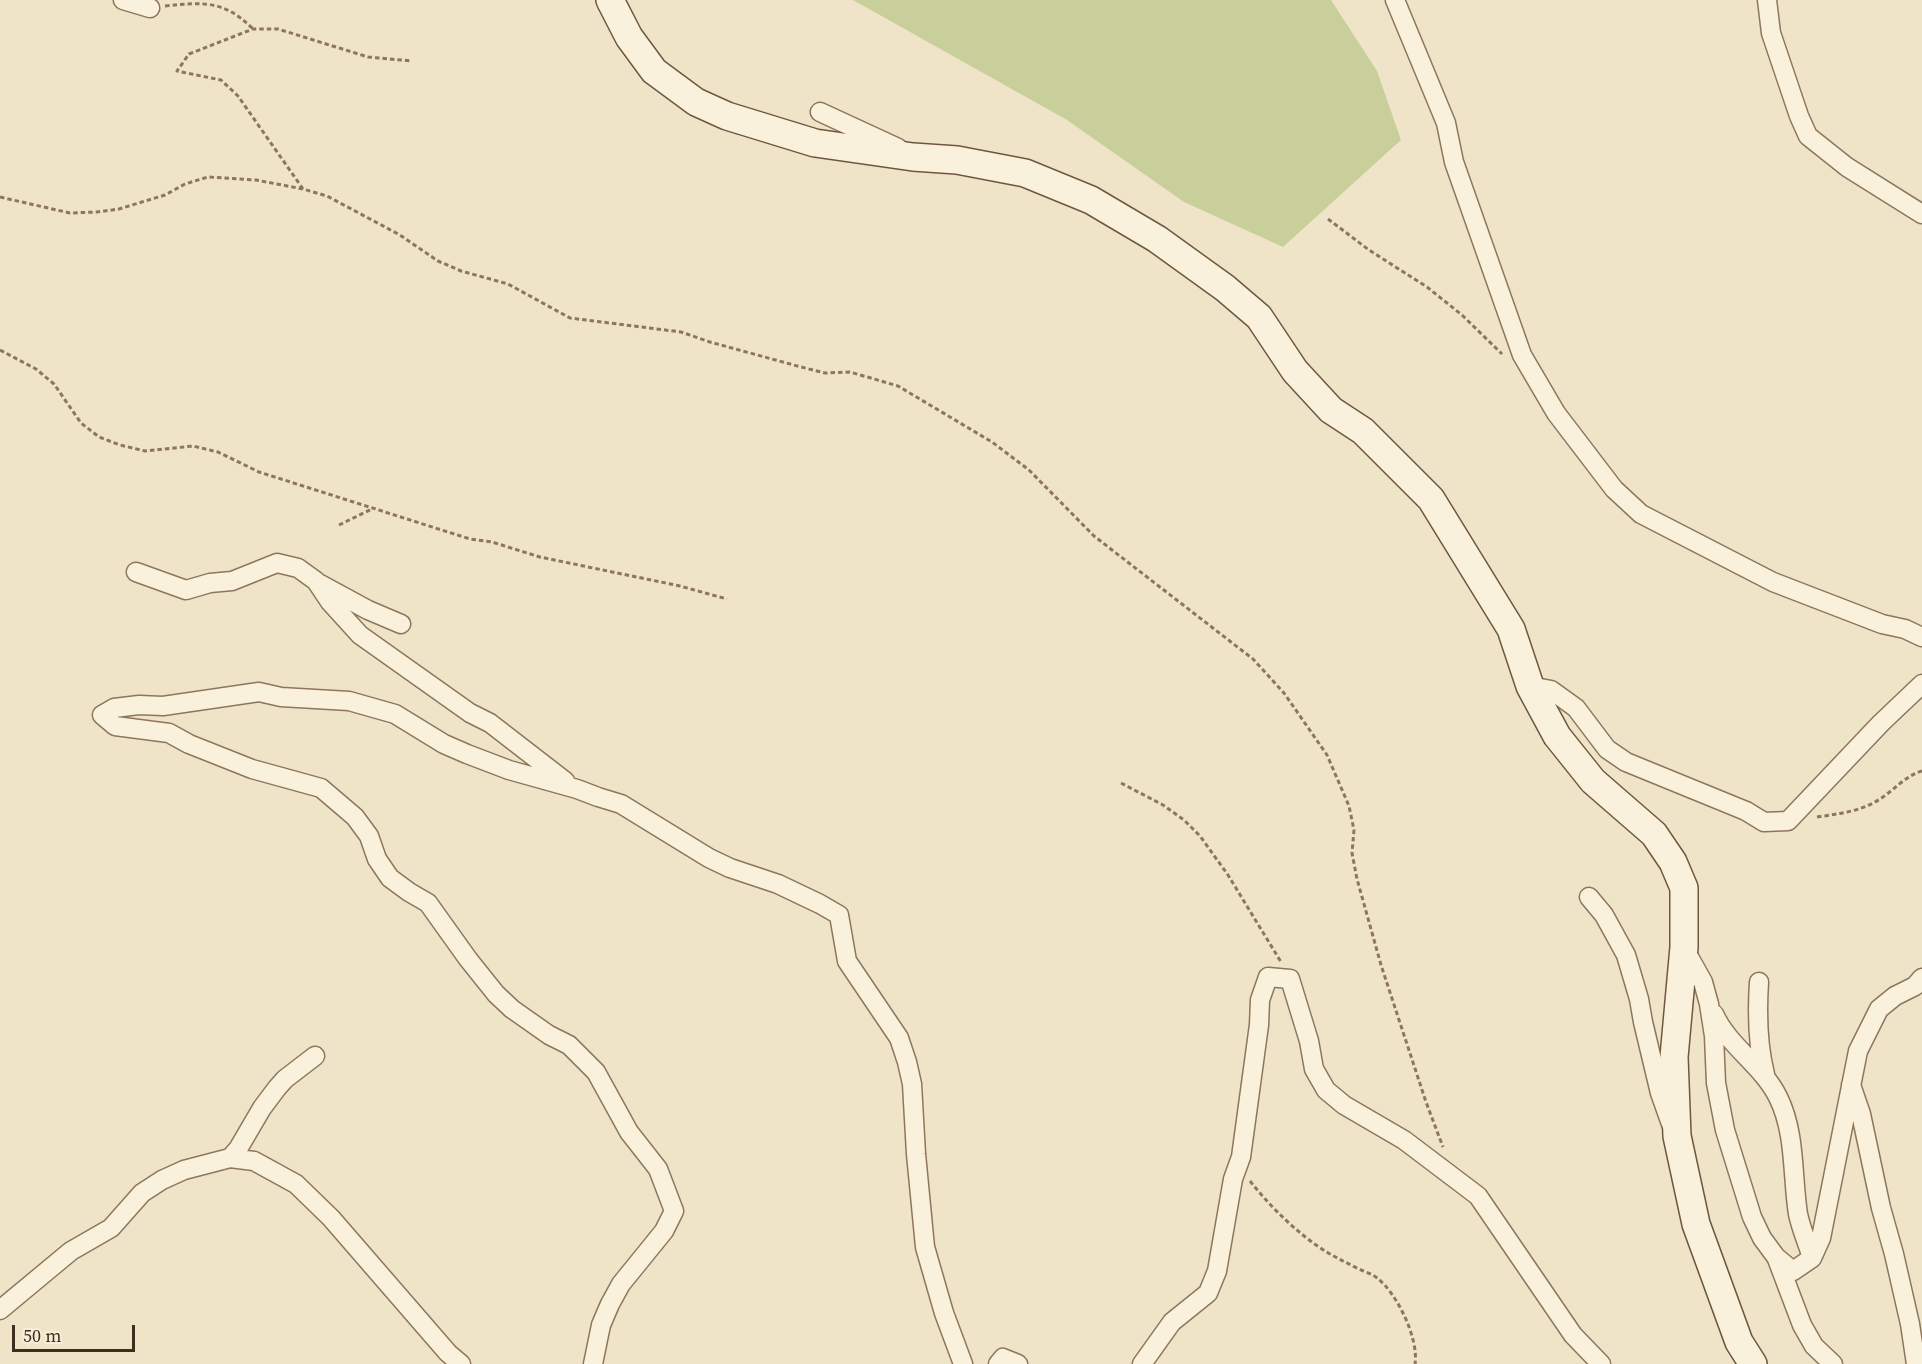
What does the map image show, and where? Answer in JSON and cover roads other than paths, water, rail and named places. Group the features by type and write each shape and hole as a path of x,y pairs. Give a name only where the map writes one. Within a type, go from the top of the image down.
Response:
{"street":[{"path":"123,0 150,8"},
{"path":"610,0 629,37 654,71 696,102 727,116 815,143 913,157 957,160 1025,173 1091,200 1157,239 1225,288 1259,317 1295,371 1331,410 1363,431 1431,499 1511,629 1530,686 1557,736 1593,782 1654,834 1673,862 1684,888 1684,947 1674,1057 1677,1136 1696,1224 1739,1342 1754,1364"},
{"path":"1395,0 1446,123 1454,162 1522,355 1556,414 1614,489 1641,514 1773,582 1922,637"},
{"path":"1767,0 1771,33 1798,116 1808,136 1847,167 1922,214"},
{"path":"820,111 893,145 913,157"},
{"path":"136,572 186,590 210,583 232,581 276,563 298,568 358,605 401,624"},
{"path":"316,581 330,602 360,635 470,712 490,723 558,777 577,789"},
{"path":"1530,686 1551,690 1576,708 1607,749 1626,762 1746,811 1764,822 1788,821 1881,723 1922,684"},
{"path":"593,1364 602,1325 610,1304 621,1284 664,1231 674,1211 658,1169 629,1132 596,1072 569,1045 540,1029 496,994 428,903 390,878 377,859 369,836 355,817 321,788 252,769 189,744 169,733 115,726 102,715 114,708 163,706 259,692 281,697 349,701 395,714 444,744 466,754 621,804 709,858 730,868 778,884 839,915 847,961 899,1038 907,1062 912,1084 925,1246 944,1313 963,1364"},
{"path":"1589,897 1604,915 1626,955 1639,999 1660,1093 1667,1116 1677,1136"},
{"path":"1684,947 1703,982 1709,1004 1714,1036 1716,1083 1725,1130 1752,1217 1762,1238 1776,1257 1793,1271 1812,1258 1821,1238 1858,1052 1879,1009 1895,996 1915,986 1922,978"},
{"path":"1145,1363 1172,1322 1208,1293 1216,1271 1233,1179 1240,1157 1259,1025 1260,1000 1268,977 1290,979 1309,1041 1314,1069 1326,1090 1344,1105 1404,1140 1478,1196 1573,1335 1601,1364"},
{"path":"1759,982 1757,1005 1759,1052 1766,1078"},
{"path":"1709,1004 1719,1025 1734,1045 1766,1078 1778,1097 1791,1144 1799,1217 1812,1258"},
{"path":"230,1158 238,1149 262,1108 285,1079 315,1056"},
{"path":"1850,1084 1861,1114 1881,1208 1910,1324 1916,1364"},
{"path":"0,1310 70,1251 111,1228 142,1193 184,1170 230,1158 254,1161 296,1184 331,1218 448,1353 461,1364"},
{"path":"1776,1257 1802,1325 1814,1346 1833,1364"},
{"path":"998,1364 1003,1358 1018,1364"}]}
